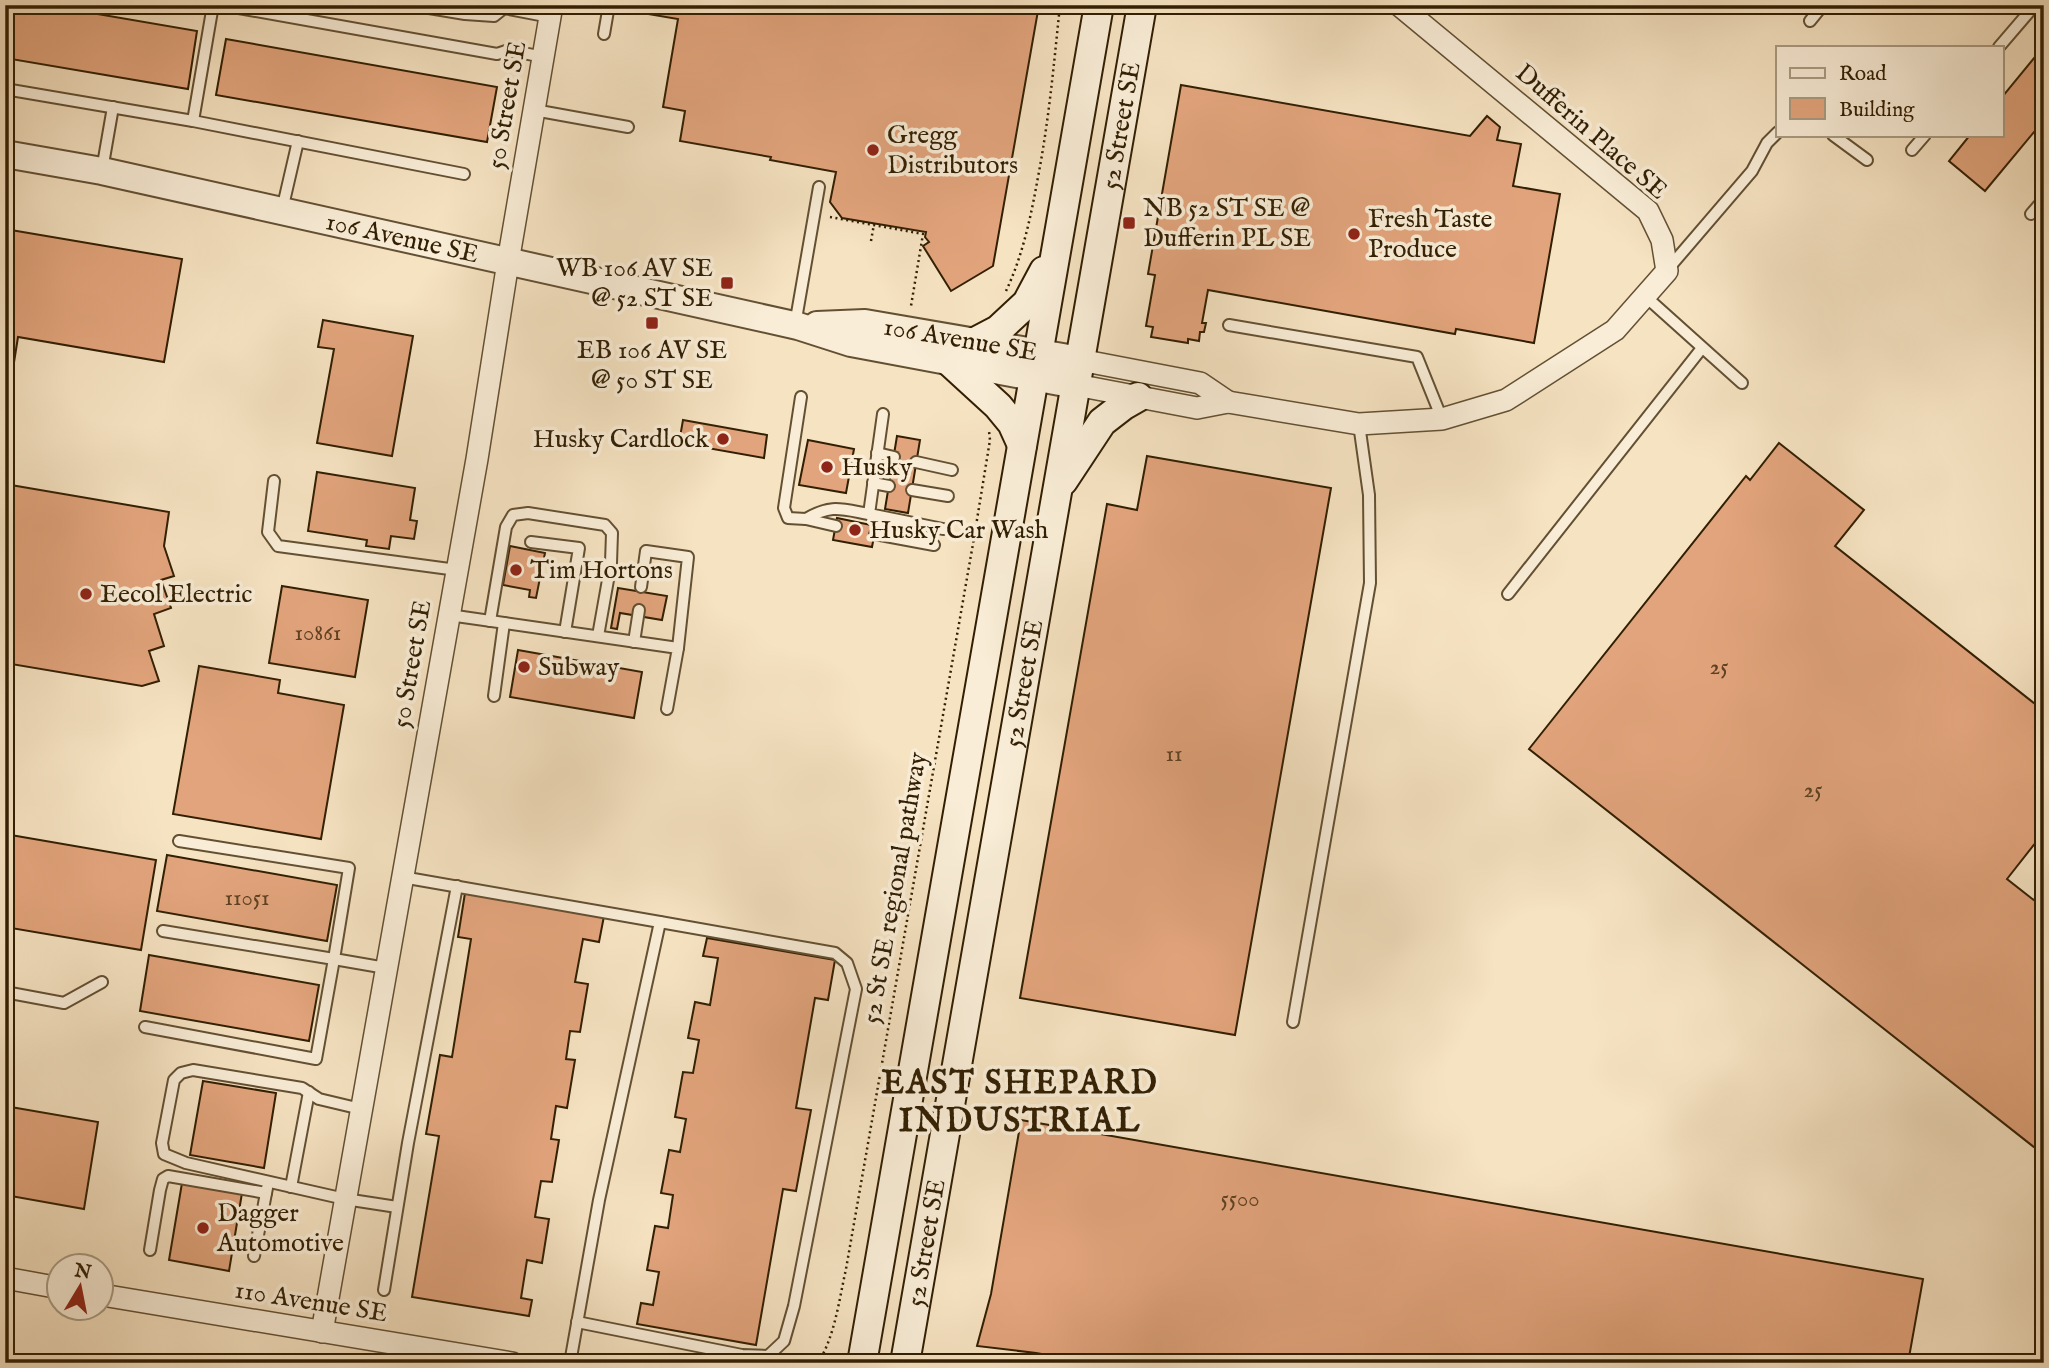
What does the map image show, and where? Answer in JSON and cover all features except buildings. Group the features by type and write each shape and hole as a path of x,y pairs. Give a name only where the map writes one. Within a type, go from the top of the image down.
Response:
{"main road":[{"name":"52 Street SE","path":"864,1351 1099,5"},
{"name":"52 Street SE","path":"909,1358 1142,5"},
{"path":"977,341 998,330 1027,303 1056,250"},
{"path":"951,363 998,406 1012,423 1022,445"},
{"path":"1058,489 1102,422 1138,397"},
{"path":"843,1363 864,1351"}],"street":[{"name":"Dufferin Place SE","path":"1399,5 1648,211 1662,240 1667,271"},
{"name":"50 Street SE","path":"321,1332 457,570 551,11"},
{"name":"106 Avenue SE","path":"5,154 102,171 797,326 851,343 951,363 1036,365 1078,372"},
{"path":"1078,372 1138,397 1198,408 1228,402 1359,424 1442,419 1506,400 1615,330 1667,271"},
{"name":"106 Avenue SE","path":"797,326 865,323 977,341 1036,365"},
{"path":"1078,372 1200,383 1228,402"},
{"path":"5,1279 46,1286"},
{"name":"110 Avenue SE","path":"116,1297 512,1363"}],"lane":[{"path":"193,121 213,5"},
{"path":"222,5 497,54 509,50 543,57"},
{"path":"411,5 494,16 504,7 551,11"},
{"path":"604,34 609,5"},
{"path":"1810,21 1823,5"},
{"path":"2000,46 2035,5"},
{"path":"5,89 193,121 464,174"},
{"path":"102,171 113,107"},
{"path":"534,110 628,127"},
{"path":"1667,271 1752,171 1767,143 1776,134"},
{"path":"1834,136 1867,160"},
{"path":"1912,150 1924,136"},
{"path":"281,211 298,141"},
{"path":"797,326 819,187"},
{"path":"2031,214 2044,199"},
{"path":"1645,296 1742,383"},
{"path":"1229,325 1417,358 1442,419"},
{"path":"1508,594 1702,348"},
{"path":"801,397 783,508 788,518 836,526"},
{"path":"869,514 883,414"},
{"path":"1293,1022 1370,583 1369,495 1359,424"},
{"path":"877,453 894,457"},
{"path":"916,462 952,470"},
{"path":"274,481 268,532 278,547 457,570"},
{"path":"873,483 889,486"},
{"path":"912,490 948,496"},
{"path":"806,519 819,511 833,508 943,529"},
{"path":"490,621 506,527 513,515 528,513 604,525 612,533 611,563 598,636"},
{"path":"874,534 933,545"},
{"path":"531,542 579,548 565,632"},
{"path":"641,587 646,551 688,557 678,648 667,709"},
{"path":"634,642 639,610"},
{"path":"449,615 678,648"},
{"path":"494,696 504,623"},
{"path":"145,1027 316,1059 349,868 179,841"},
{"path":"402,877 835,953 847,963 856,989 794,1306 784,1341 768,1356 742,1355 577,1322"},
{"path":"384,1290 410,1129 457,886"},
{"path":"570,1363 598,1200 660,922"},
{"path":"163,931 386,968"},
{"path":"5,992 64,1003 102,982"},
{"path":"267,1187 164,1154 162,1143 174,1080 181,1073 192,1070 302,1088 319,1100 361,1109"},
{"path":"291,1187 309,1092"},
{"path":"150,1250 160,1190 163,1179 168,1175 267,1187 291,1187 397,1207"},
{"path":"254,1256 267,1187"}],"path":[{"path":"1004,296 1025,243 1032,213 1047,128 1060,5"},
{"path":"830,217 923,234 911,306"},
{"path":"872,241 874,225"},
{"name":"52 St SE regional pathway","path":"818,1363 833,1325 848,1255 990,440 986,423"}],"place":[{"name":"Gregg Distributors","path":"873,150"},
{"name":"NB 52 ST SE @ Dufferin PL SE","path":"1129,223"},
{"name":"Fresh Taste Produce","path":"1354,234"},
{"name":"WB 106 AV SE @ 52 ST SE","path":"727,283"},
{"name":"EB 106 AV SE @ 50 ST SE","path":"652,323"},
{"name":"Husky Cardlock","path":"723,439"},
{"name":"Husky","path":"827,467"},
{"name":"Husky Car Wash","path":"855,530"},
{"name":"Tim Hortons","path":"516,570"},
{"name":"Eecol Electric","path":"86,594"},
{"name":"Subway","path":"524,667"},
{"name":"Dagger Automotive","path":"203,1228"}],"district":[{"name":"EAST SHEPARD INDUSTRIAL","path":"1020,1103"}]}
